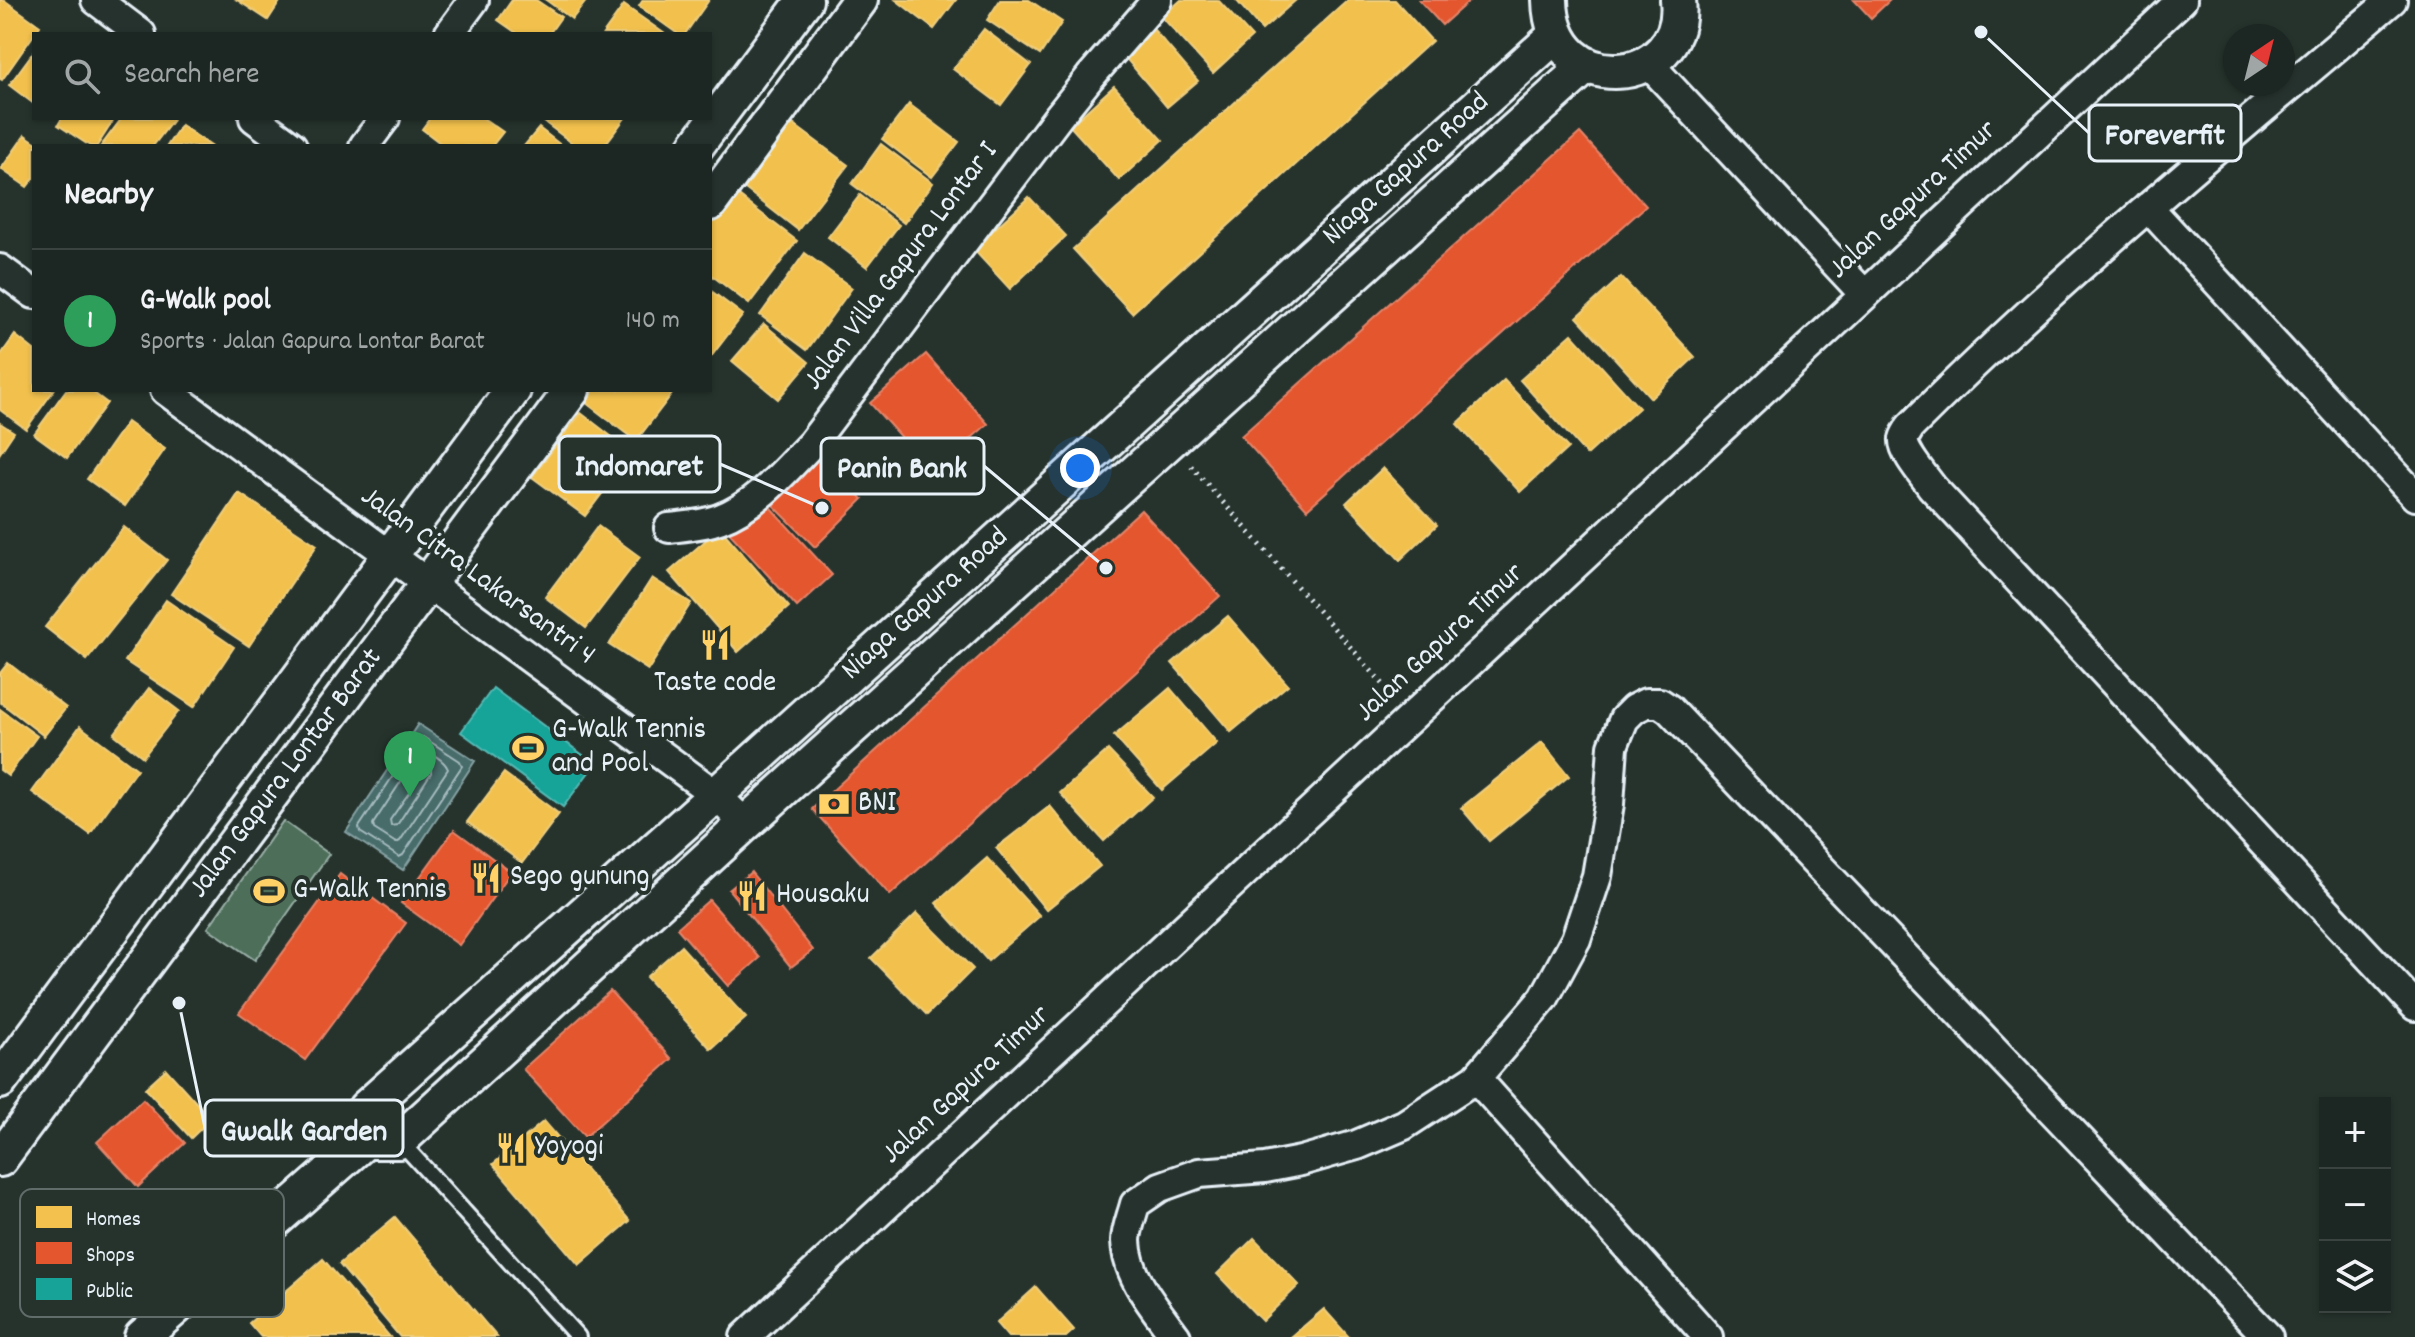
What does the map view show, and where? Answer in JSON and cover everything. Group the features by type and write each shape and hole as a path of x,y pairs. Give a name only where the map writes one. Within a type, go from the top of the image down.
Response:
{"street":[{"path":"96,0 138,32"},
{"path":"450,32 474,0"},
{"path":"697,144 805,0"},
{"path":"712,200 860,0"},
{"name":"Jalan Villa Gapura Lontar I","path":"669,528 722,519 769,487 812,443 1058,117 1157,0"},
{"path":"1550,0 1550,17 1556,35 1568,53 1586,66 1606,72 1628,71 1648,63 1664,49 1675,30 1678,0"},
{"name":"Jalan Gapura Timur","path":"745,1337 2182,0"},
{"path":"2392,0 2148,207 1918,420 1904,437 1905,446 1932,487 2415,1006"},
{"name":"Niaga Gapura Road","path":"379,1128 716,795 1556,35"},
{"path":"1648,63 1864,294"},
{"name":"Niaga Gapura Road","path":"379,1128 745,824 1586,66"},
{"path":"257,120 289,144"},
{"path":"366,144 384,120"},
{"path":"2148,207 2415,496"},
{"path":"0,269 32,293"},
{"name":"Jalan Citra Lakarsantri 4","path":"168,392 716,795 745,824"},
{"name":"Jalan Gapura Lontar Barat","path":"0,1081 512,392"},
{"name":"Jalan Gapura Lontar Barat","path":"0,1159 571,392"},
{"path":"1176,1337 1130,1267 1126,1239 1135,1204 1160,1187 1199,1173 1265,1168 1357,1145 1404,1125 1476,1078 1544,998 1576,939 1597,876 1616,735 1624,719 1646,703 1660,703 1669,709 2268,1337"},
{"path":"1476,1078 1708,1337"},
{"path":"284,1212 379,1128"},
{"path":"142,1337 165,1317"}],"lane":[{"path":"379,1128 578,1337"}],"path":[{"path":"1170,443 1413,718"}],"green space":[{"name":"G-Walk Tennis","path":"283,821 329,854 255,960 208,928"}],"water":[{"path":"418,724 475,761 403,870 346,832"}],"building: Homes":[{"path":"0,0 4,0 40,26 32,32 32,37 0,79"},
{"path":"237,0 281,0 268,20"},
{"path":"512,0 536,0 561,17 550,32 515,32 498,20"},
{"path":"546,0 587,0 572,19"},
{"path":"643,0 709,0 686,32 675,32 639,6"},
{"path":"896,0 956,0 934,29"},
{"path":"1000,0 1029,0 1062,22 1040,55 987,20"},
{"path":"1181,0 1218,0 1252,37 1213,73 1162,17"},
{"path":"1236,0 1296,0 1262,30"},
{"path":"1348,0 1395,0 1432,41 1132,313 1073,249"},
{"path":"624,5 662,32 604,32"},
{"path":"984,29 1031,65 1001,105 953,69"},
{"path":"1154,30 1198,81 1167,107 1123,55"},
{"path":"32,54 32,102 9,85"},
{"path":"1114,86 1163,140 1119,180 1070,126"},
{"path":"909,104 959,142 932,177 882,139"},
{"path":"61,120 114,120 98,144 87,144 58,125"},
{"path":"120,120 173,120 155,144 102,144"},
{"path":"429,120 486,120 503,132 494,144 441,144 422,129"},
{"path":"542,120 624,120 606,144 573,144"},
{"path":"789,121 848,165 798,230 740,185"},
{"path":"181,125 208,144 168,144"},
{"path":"539,128 559,144 526,144"},
{"path":"25,135 38,144 32,144 32,181 27,187 1,169"},
{"path":"881,144 933,183 904,223 852,184"},
{"path":"735,193 797,241 749,304 712,276 712,222"},
{"path":"860,195 899,225 867,267 828,237"},
{"path":"1029,197 1066,236 1010,289 973,249"},
{"path":"805,253 852,288 807,350 760,315"},
{"path":"1621,277 1695,357 1651,398 1577,317"},
{"path":"712,292 743,315 712,355"},
{"path":"764,324 809,362 778,399 732,361"},
{"path":"1572,334 1639,408 1587,455 1520,380"},
{"path":"15,335 32,348 32,392 53,392 26,429 0,410 0,356"},
{"path":"1504,380 1568,448 1520,492 1457,424"},
{"path":"65,392 93,392 107,403 67,458 34,434"},
{"path":"592,392 673,392 636,441 585,402"},
{"path":"581,413 633,453 585,516 532,477"},
{"path":"127,422 165,449 125,506 87,479"},
{"path":"0,423 14,432 0,453"},
{"path":"1383,468 1437,525 1400,560 1346,503"},
{"path":"239,493 317,545 249,646 171,594"},
{"path":"598,526 640,557 586,628 545,597"},
{"path":"124,527 167,560 87,660 45,627"},
{"path":"720,528 789,607 738,652 669,572"},
{"path":"652,578 691,603 648,670 609,645"},
{"path":"166,600 234,647 194,707 125,661"},
{"path":"1228,616 1288,685 1231,732 1172,663"},
{"path":"8,663 66,708 44,736 0,702 0,673"},
{"path":"149,688 179,711 143,757 114,734"},
{"path":"1170,688 1217,743 1162,790 1114,736"},
{"path":"0,709 37,736 8,776 0,770"},
{"path":"80,726 137,769 90,834 32,792"},
{"path":"1542,742 1569,776 1489,841 1461,808"},
{"path":"1108,750 1153,797 1104,841 1060,793"},
{"path":"504,773 559,814 522,863 467,822"},
{"path":"1050,806 1100,866 1046,910 996,848"},
{"path":"987,858 1040,916 988,961 936,903"},
{"path":"917,913 973,969 927,1015 871,958"},
{"path":"681,946 746,1018 711,1049 646,977"},
{"path":"166,1069 211,1119 191,1138 145,1088"},
{"path":"544,1121 630,1221 579,1265 493,1164"},
{"path":"395,1217 497,1337 400,1337 339,1264"},
{"path":"1254,1238 1299,1285 1262,1321 1217,1274"},
{"path":"323,1259 390,1337 261,1337 249,1323 256,1317 284,1317 284,1293"},
{"path":"1036,1287 1074,1330 1066,1337 1008,1337 996,1323"},
{"path":"1324,1309 1349,1337 1291,1337"}],"building: Shops":[{"path":"1419,0 1470,0 1442,25"},
{"path":"1854,0 1890,0 1871,18"},
{"path":"1580,133 1646,206 1307,509 1241,436"},
{"path":"926,354 988,424 932,472 870,403"},
{"path":"816,452 863,499 815,547 768,500"},
{"path":"761,497 832,575 797,607 726,529"},
{"path":"1141,510 1220,596 890,895 812,809"},
{"path":"454,830 511,872 459,945 401,903"},
{"path":"751,872 813,950 791,967 729,890"},
{"path":"340,874 406,923 305,1060 239,1013"},
{"path":"709,900 760,958 728,986 677,928"},
{"path":"610,991 672,1059 585,1137 523,1069"},
{"path":"143,1099 185,1143 138,1187 97,1142"}],"building: Public":[{"name":"G-Walk Tennis and Pool","path":"493,688 595,764 563,807 461,732"}],"place":[{"name":"Foreverfit","path":"1981,32"},
{"name":"Indomaret","path":"822,508"},
{"name":"Panin Bank","path":"1106,568"},
{"name":"Taste code","path":"715,645"},
{"name":"G-Walk Tennis and Pool","path":"528,748"},
{"name":"G-Walk pool","path":"410,797"},
{"name":"BNI","path":"834,804"},
{"name":"Sego gunung","path":"486,878"},
{"name":"G-Walk Tennis","path":"269,891"},
{"name":"Housaku","path":"752,896"},
{"name":"Gwalk Garden","path":"179,1003"},
{"name":"Yoyogi","path":"511,1148"}]}
